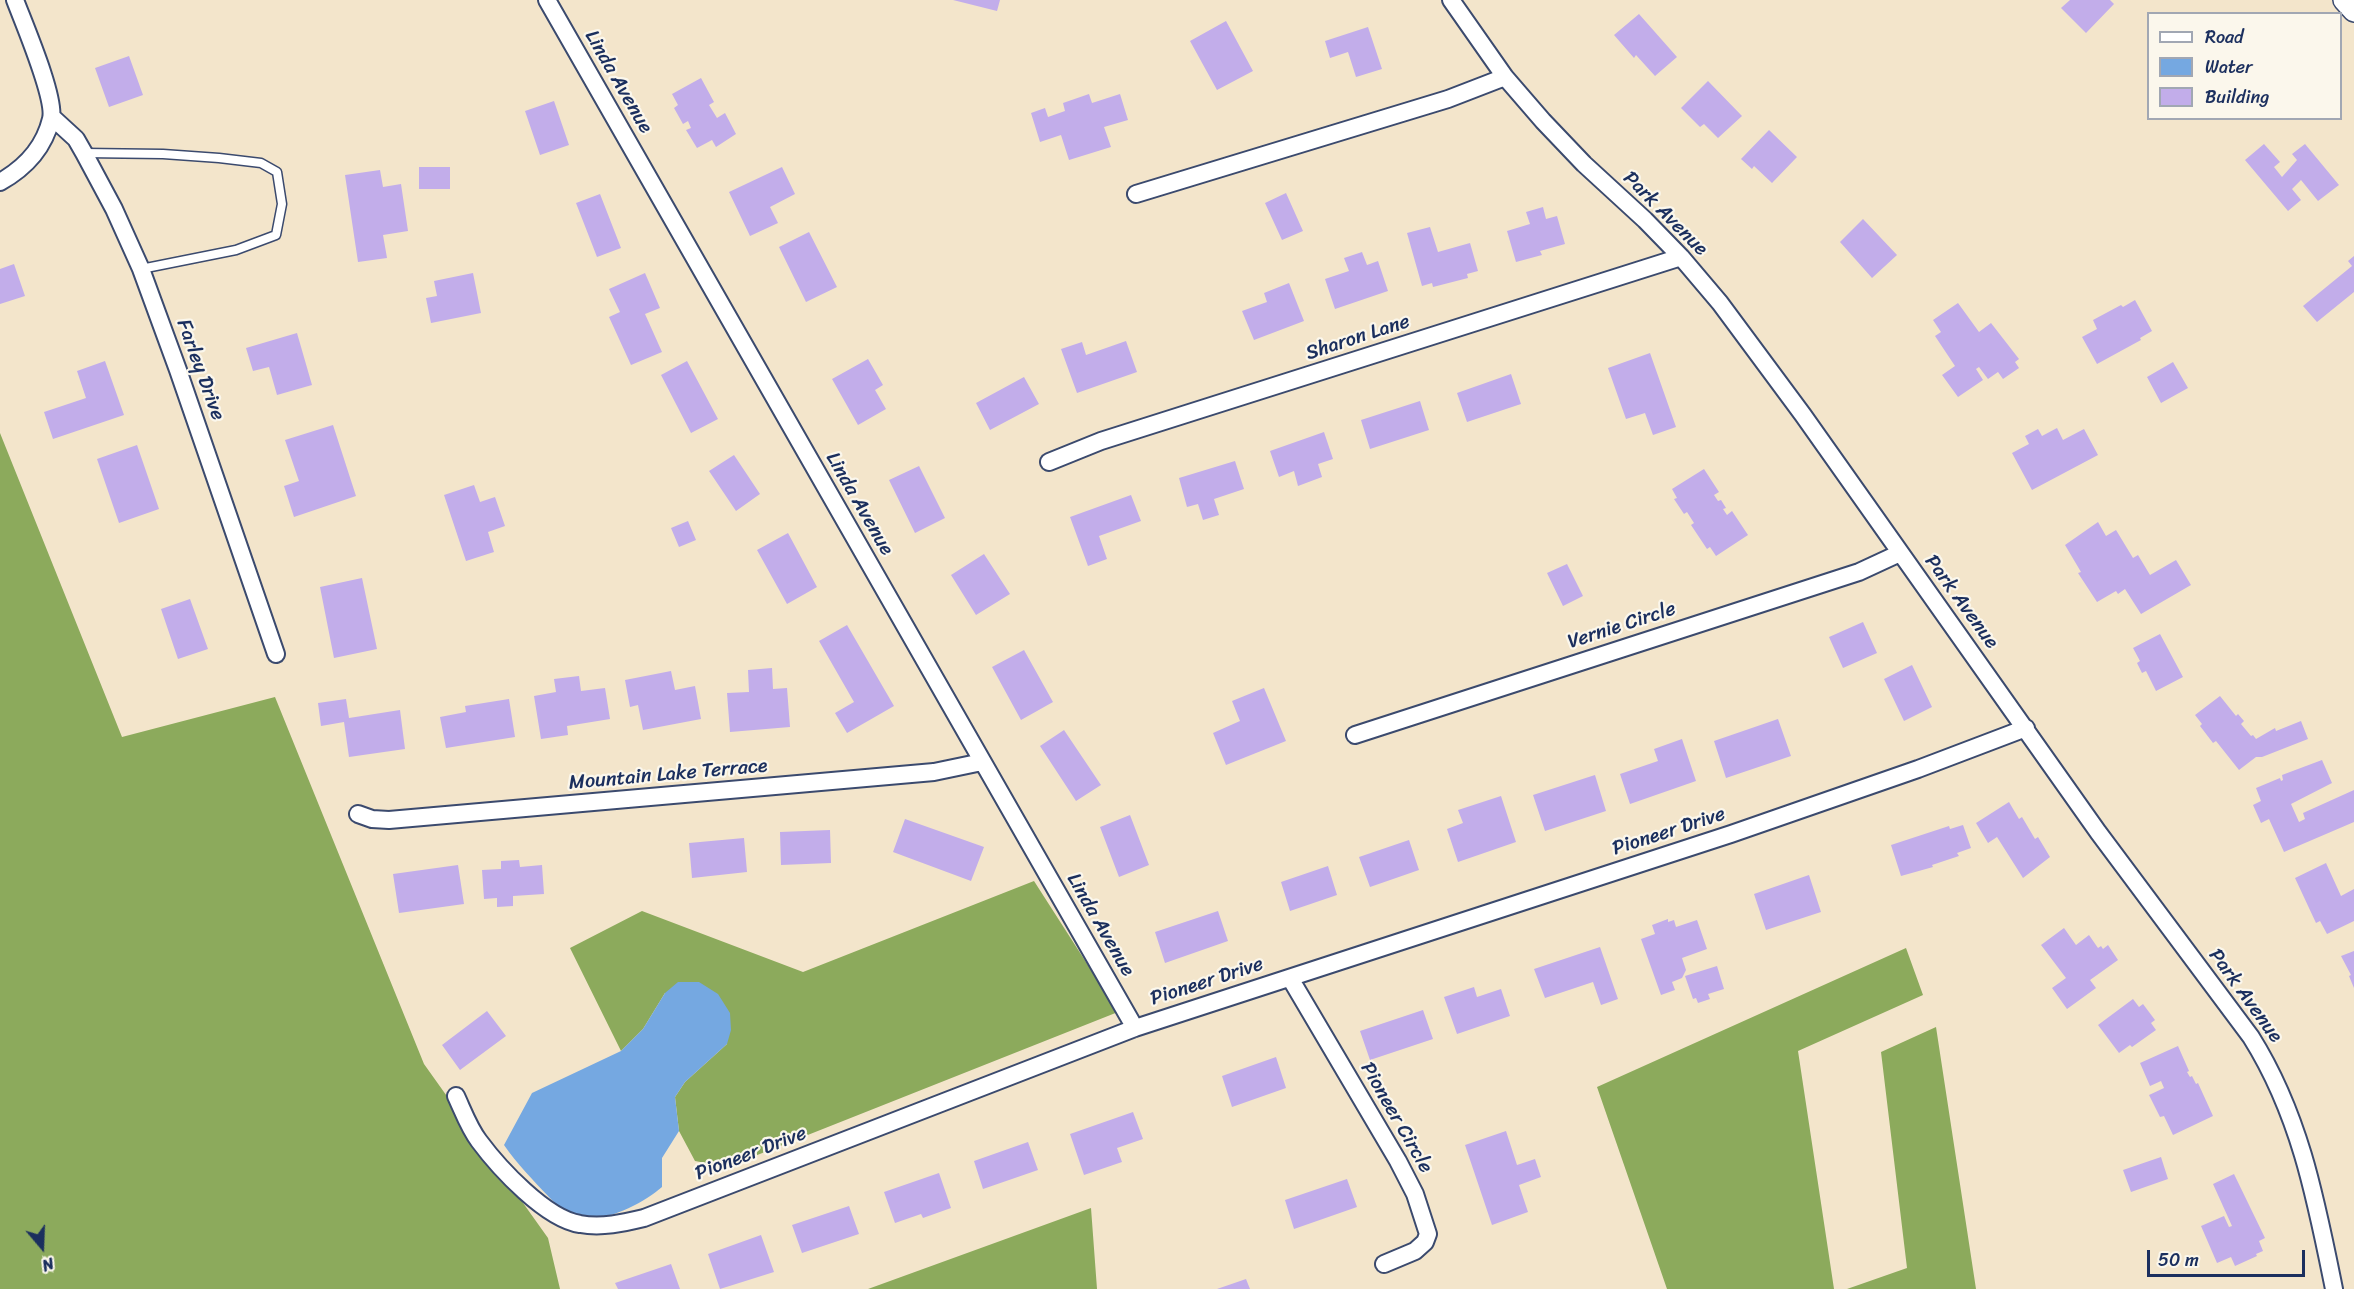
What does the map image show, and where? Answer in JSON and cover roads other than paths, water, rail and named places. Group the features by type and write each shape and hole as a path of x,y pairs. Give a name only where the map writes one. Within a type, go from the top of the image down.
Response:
{"street":[{"path":"0,182 15,174 32,159 52,117 46,84 15,0"},
{"name":"Linda Avenue","path":"547,0 1135,1028"},
{"name":"Park Avenue","path":"1451,0 1505,77 1584,164 1681,257 1720,303 2144,895 2251,1037 2271,1070 2290,1112 2321,1224 2334,1289"},
{"path":"2344,0 2354,11"},
{"path":"1136,194 1448,99 1505,77"},
{"name":"Farley Drive","path":"52,117 76,139 114,209 141,269 276,654"},
{"name":"Sharon Lane","path":"1049,462 1101,441 1681,257"},
{"name":"Vernie Circle","path":"1355,735 1858,572 1900,553"},
{"name":"Pioneer Drive","path":"456,1096 478,1140 510,1176 543,1207 563,1220 578,1224 609,1225 644,1218 1135,1028 1731,834 1918,769 2026,728"},
{"name":"Mountain Lake Terrace","path":"358,814 372,819 389,820 934,772 982,762"},
{"name":"Pioneer Circle","path":"1290,978 1398,1161 1415,1194 1425,1224 1428,1234 1425,1242 1415,1251 1384,1263"}],"lane":[{"path":"84,153 163,154 219,158 261,163 277,172 282,204 276,235 236,250 141,269"}],"water":[{"path":"678,982 699,982 718,994 730,1013 731,1030 727,1044 685,1082 675,1097 679,1131 662,1158 662,1187 642,1201 615,1214 588,1219 576,1218 565,1213 525,1172 504,1145 532,1093 621,1051 643,1029 665,993"}]}
